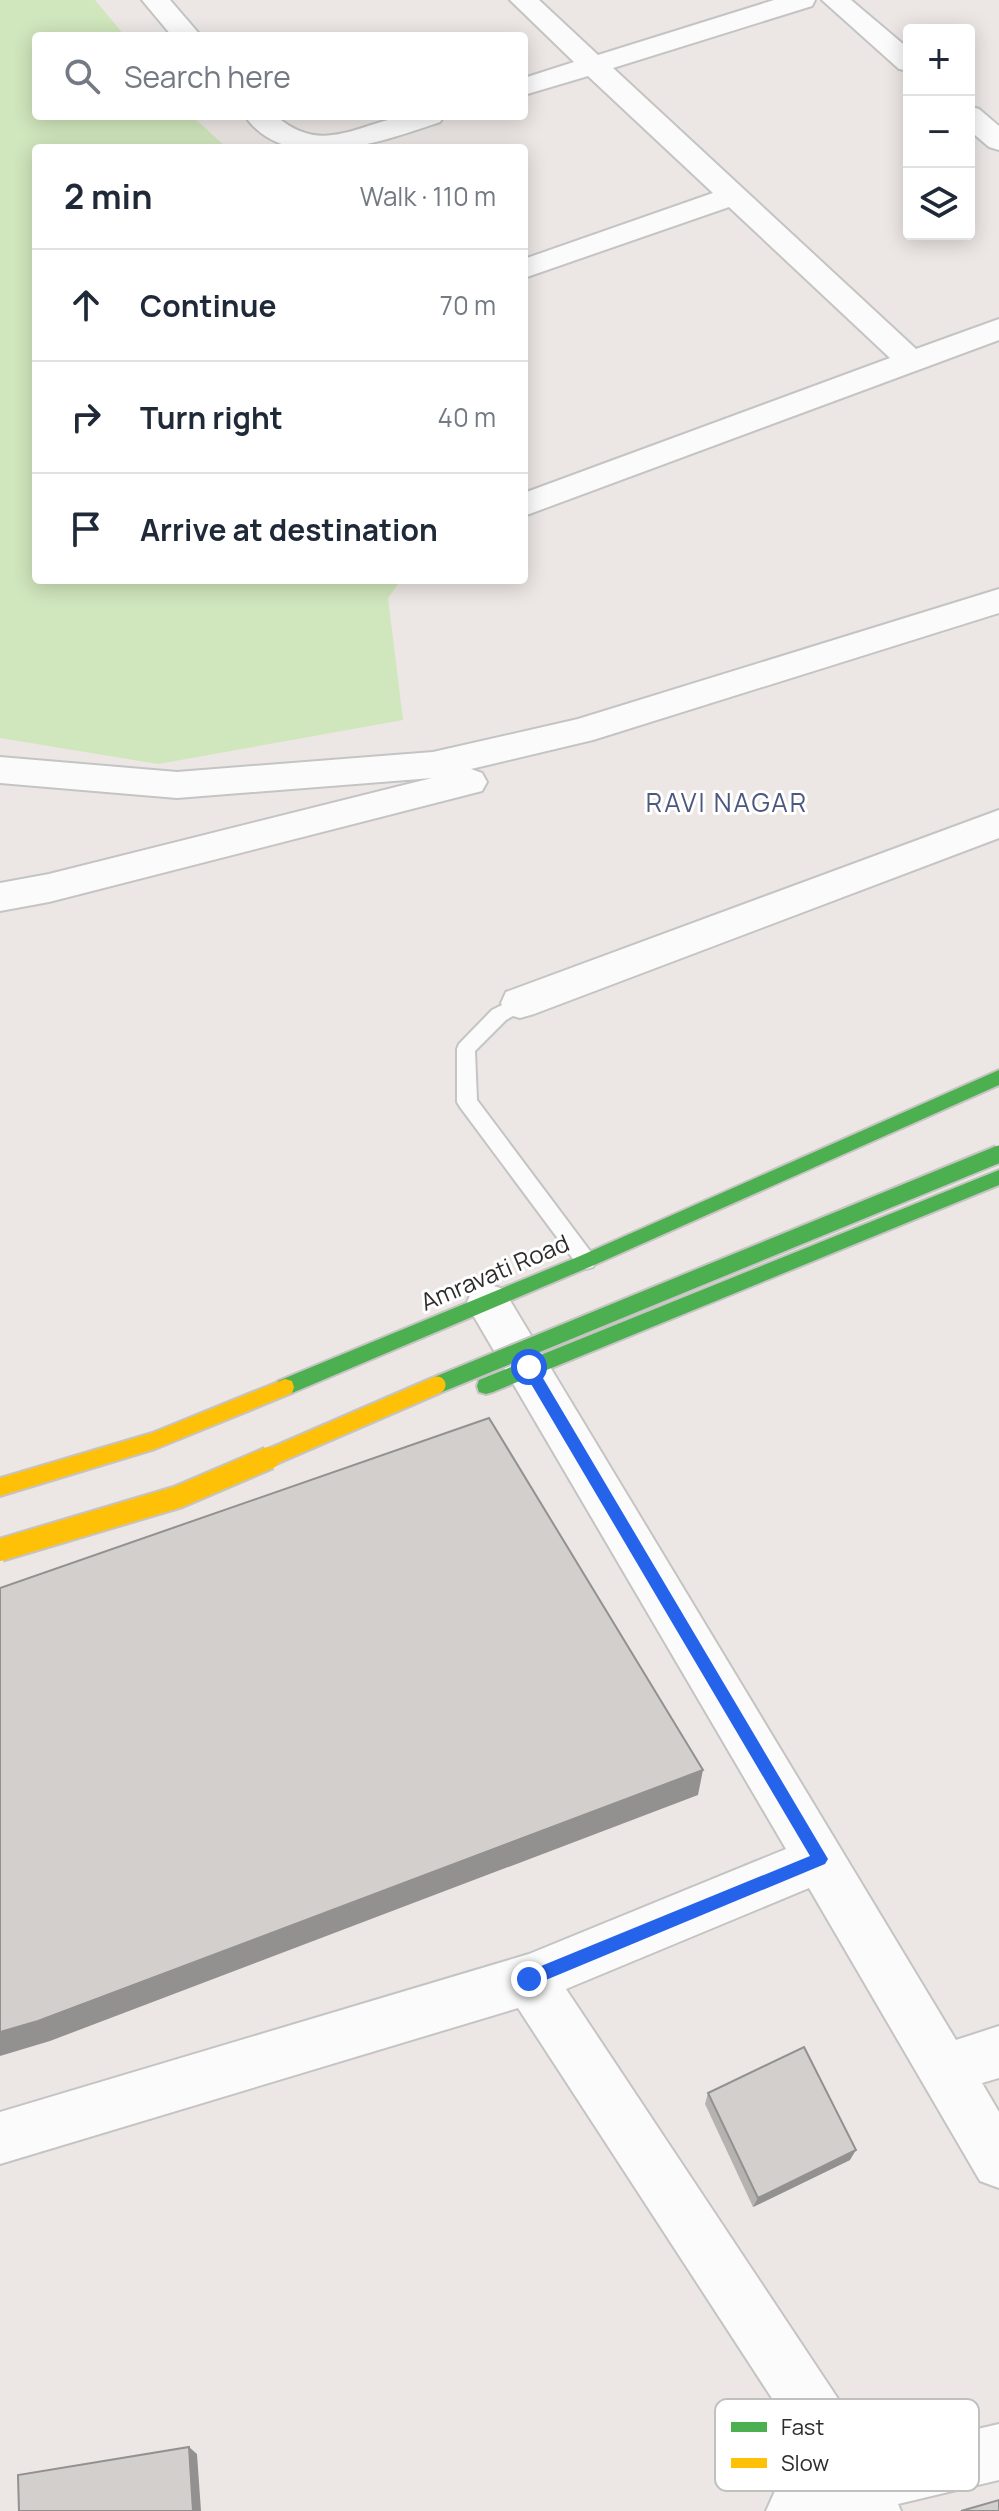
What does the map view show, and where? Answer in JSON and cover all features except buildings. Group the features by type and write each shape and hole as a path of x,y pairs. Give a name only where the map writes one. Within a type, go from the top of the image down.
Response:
{"highway":[{"name":"Amravati Road","path":"470,1393 509,1334 586,1261 999,1077"},
{"path":"0,1550 178,1497 544,1339 999,1154"},
{"name":"Amravati Road","path":"0,1487 509,1334 999,1177"},
{"path":"103,1539 206,1505"}],"street":[{"path":"155,0 183,32"},
{"path":"523,0 912,362"},
{"path":"528,86 802,0"},
{"path":"835,0 903,58"},
{"path":"262,120 269,128 296,143 308,144"},
{"path":"339,144 417,120"},
{"path":"975,120 999,141"},
{"path":"528,268 736,195"},
{"path":"528,504 999,329"},
{"path":"0,770 192,784 433,765 580,731 999,601"},
{"path":"0,897 64,884 514,771 580,731"},
{"path":"520,1003 999,824"},
{"path":"509,1334 999,2162"},
{"path":"0,2138 529,1979 820,1859"},
{"path":"529,1979 803,2399"},
{"path":"944,2070 999,2052"},
{"path":"979,2459 999,2452"},
{"path":"795,2511 867,2498 887,2491"}],"lane":[{"path":"520,1003 499,1015 466,1049 467,1102 586,1261"}],"green space":[{"path":"0,0 95,0 122,32 32,32 32,120 196,120 223,144 32,144 32,584 398,584 388,598 403,720 158,764 0,738"}],"traffic: fast":[{"path":"285,1387 586,1261 999,1077"},
{"path":"437,1385 999,1154"},
{"path":"486,1386 999,1177"}],"traffic: slow":[{"path":"0,1550 178,1497 437,1385"},
{"path":"0,1487 155,1441 285,1387"}],"district":[{"name":"RAVI NAGAR","path":"727,803"}],"route":[{"path":"529,1367 820,1859 529,1979"}]}
